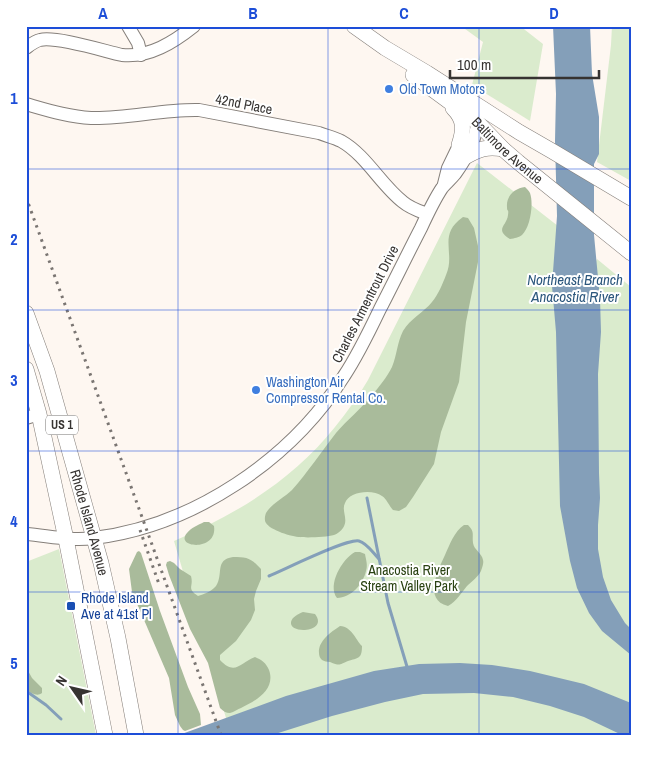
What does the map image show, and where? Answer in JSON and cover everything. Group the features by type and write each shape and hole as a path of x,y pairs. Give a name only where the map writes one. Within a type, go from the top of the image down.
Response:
{"main road":[{"name":"Baltimore Avenue","path":"354,26 385,48 500,121 628,197"},
{"name":"Baltimore Avenue","path":"385,48 410,73 477,122 518,162 628,251"},
{"path":"458,93 472,106 477,122 491,118 500,121"},
{"path":"444,98 458,114 463,124 462,151 494,147 503,149"},
{"name":"Rhode Island Avenue","path":"26,313 47,371 94,538 118,638 136,735"},
{"name":"Rhode Island Avenue","path":"26,369 33,416 66,539 104,735"}],"street":[{"path":"128,26 138,44 141,55"},
{"path":"26,48 38,40 45,39 132,56 141,55 167,44 194,26"},
{"name":"42nd Place","path":"26,104 76,117 90,118 199,110 319,134 343,142 404,203 427,214"},
{"name":"Charles Armentrout Drive","path":"26,534 66,539 94,538 165,521 205,503 243,479 280,451 311,420 353,362 427,214 442,188 448,168 462,151 466,130 477,122"}],"green space":[{"path":"461,26 520,26 543,44 530,121 472,85 483,42"},
{"path":"612,26 631,26 631,181 597,162"},
{"name":"Anacostia River Stream Valley Park","path":"477,163 558,226 596,261 597,259 631,287 631,735 231,735 174,541 219,520 282,480 319,446 335,427 368,380"},
{"path":"525,187 530,192 531,198 529,222 522,235 510,239 505,236 502,230 508,215 508,199 515,191"},
{"path":"463,217 468,218 474,228 478,246 478,262 466,322 459,382 441,432 434,464 406,507 399,511 393,510 382,496 373,492 362,492 347,499 344,506 345,525 334,535 296,537 268,526 265,518 268,510 292,490 336,433 363,405 388,374 403,331 409,323 429,306 443,282 449,267 449,237 455,224"},
{"path":"204,522 209,522 214,526 210,540 204,544 197,545 186,542 187,533"},
{"path":"464,525 468,525 472,530 473,543 482,558 483,564 478,575 448,606 440,603 436,598 434,584 439,568 451,543"},
{"path":"59,549 96,735 26,735 26,562"},
{"path":"139,551 188,687 200,714 201,725 185,731 180,726 175,715 169,678 132,592 129,569"},
{"path":"355,552 365,554 367,567 364,576 352,593 337,598 334,593 334,586 337,573 345,560"},
{"path":"233,557 245,558 254,562 261,569 261,579 254,599 255,610 251,620 236,641 220,655 220,660 225,665 234,668 255,657 267,665 270,683 263,694 253,702 230,713 220,708 208,663 190,629 166,565 170,561 191,576 191,589 198,596 216,586 221,564 223,561"},
{"path":"303,612 315,614 318,620 317,625 307,630 296,629 292,626 291,622 293,619"},
{"path":"340,626 348,629 362,646 359,657 341,664 322,660 319,655 321,645 326,637"},
{"path":"26,667 32,678 42,688 42,693 38,695 26,690"}],"water":[{"name":"Northeast Branch Anacostia River","path":"553,26 590,26 592,74 599,117 599,154 594,164 594,235 601,332 598,374 600,498 598,549 603,577 611,600 625,623 631,629 631,655 602,631 589,613 577,588 560,506 556,332 552,286 557,216 556,94"},
{"path":"460,663 492,665 530,671 584,684 631,703 631,735 622,735 584,717 550,706 513,697 474,693 423,694 332,716 272,735 179,735 286,696 374,671 419,664"}],"waterway":[{"path":"367,498 388,603 408,670"},
{"path":"269,576 329,549 352,541 359,541 365,544 379,559"},
{"path":"26,692 46,705 61,719"}],"railway":[{"path":"26,197 221,735"},
{"path":"140,530 159,584"}],"place":[{"name":"Old Town Motors","path":"389,89"},
{"name":"Washington Air Compressor Rental Co.","path":"256,390"},
{"name":"Rhode Island Ave at 41st Pl","path":"71,606"}]}
